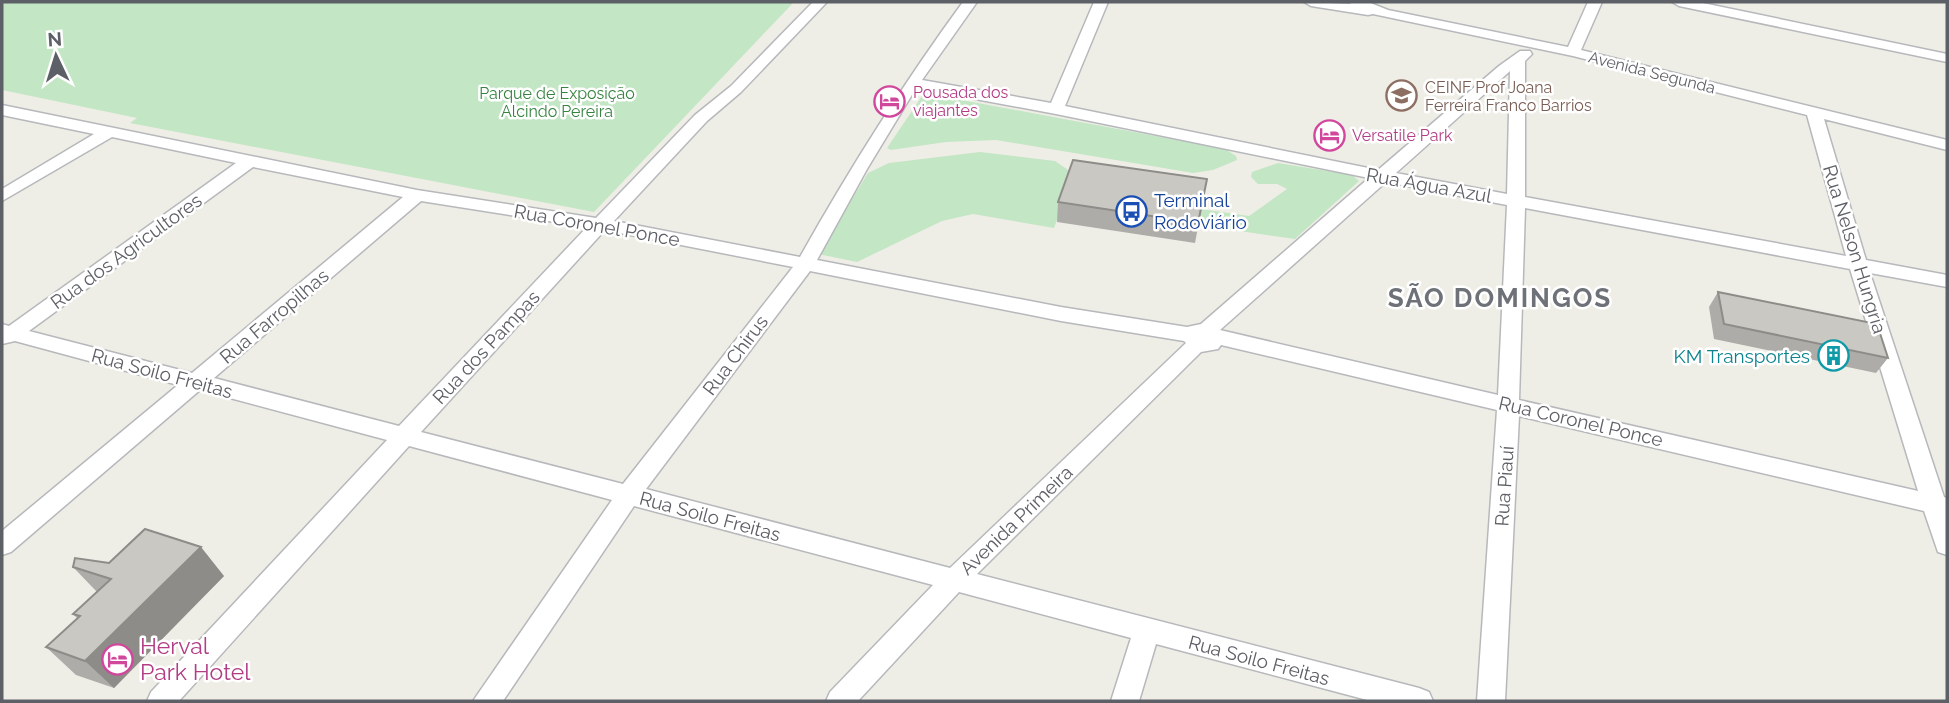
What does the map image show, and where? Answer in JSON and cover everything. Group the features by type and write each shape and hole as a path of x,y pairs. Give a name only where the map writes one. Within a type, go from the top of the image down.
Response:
{"street":[{"name":"Rua dos Pampas","path":"161,701 527,302 701,118 736,89 820,2"},
{"name":"Rua Chirus","path":"487,701 628,495 806,263 858,169 912,83 970,2"},
{"path":"1056,109 1101,2"},
{"path":"1311,2 1384,13"},
{"name":"Avenida Segunda","path":"1356,2 1384,13 1573,52 1947,145"},
{"path":"1573,52 1595,2"},
{"path":"1679,2 1947,58"},
{"name":"Avenida Primeira","path":"840,701 954,580 1203,336 1504,69 1536,45"},
{"name":"Rua Piauí","path":"1491,701 1518,201 1518,61"},
{"name":"Rua Água Azul","path":"912,83 1056,109 1382,176 1947,281"},
{"name":"Rua Coronel Ponce","path":"2,110 417,195 602,224 1061,314 1203,336 1509,404 1941,506"},
{"name":"Rua Nelson Hungria","path":"1814,113 1858,265 1941,506 1947,545"},
{"path":"2,196 111,131"},
{"name":"Rua dos Agricultores","path":"5,335 250,161"},
{"name":"Rua Farropilhas","path":"2,545 417,195"},
{"name":"Rua Soilo Freitas","path":"5,335 197,382 1419,701"},
{"path":"1125,701 1147,630"}],"green space":[{"name":"Parque de Exposição Alcindo Pereira","path":"2,2 794,2 594,212 130,123 137,118 2,90"},
{"path":"924,93 1225,149 1236,156 1237,160 1213,170 1193,173 996,140 946,142 891,150 887,148"},
{"path":"980,152 1055,161 1074,174 1054,228 973,214 942,221 857,262 818,254 868,173 889,163"},
{"path":"1278,163 1352,175 1359,181 1295,239 1198,225 1201,209 1249,216 1287,189 1277,184 1258,184 1251,177 1252,172"}],"building":[{"path":"1073,160 1207,179 1198,223 1058,202"},
{"path":"1718,292 1877,324 1888,358 1724,324"},
{"path":"145,529 201,547 85,661 46,647 80,616 73,614 111,579 73,567 75,558 109,563"}],"place":[{"name":"CEINF Prof Joana Ferreira Franco Barrios","path":"1402,96"},
{"name":"Pousada dos viajantes","path":"890,101"},
{"name":"Versatile Park","path":"1329,135"},
{"name":"Terminal Rodoviário","path":"1131,211"},
{"name":"KM Transportes","path":"1833,356"},
{"name":"Herval Park Hotel","path":"117,659"}],"district":[{"name":"SÃO DOMINGOS","path":"1500,298"}]}
